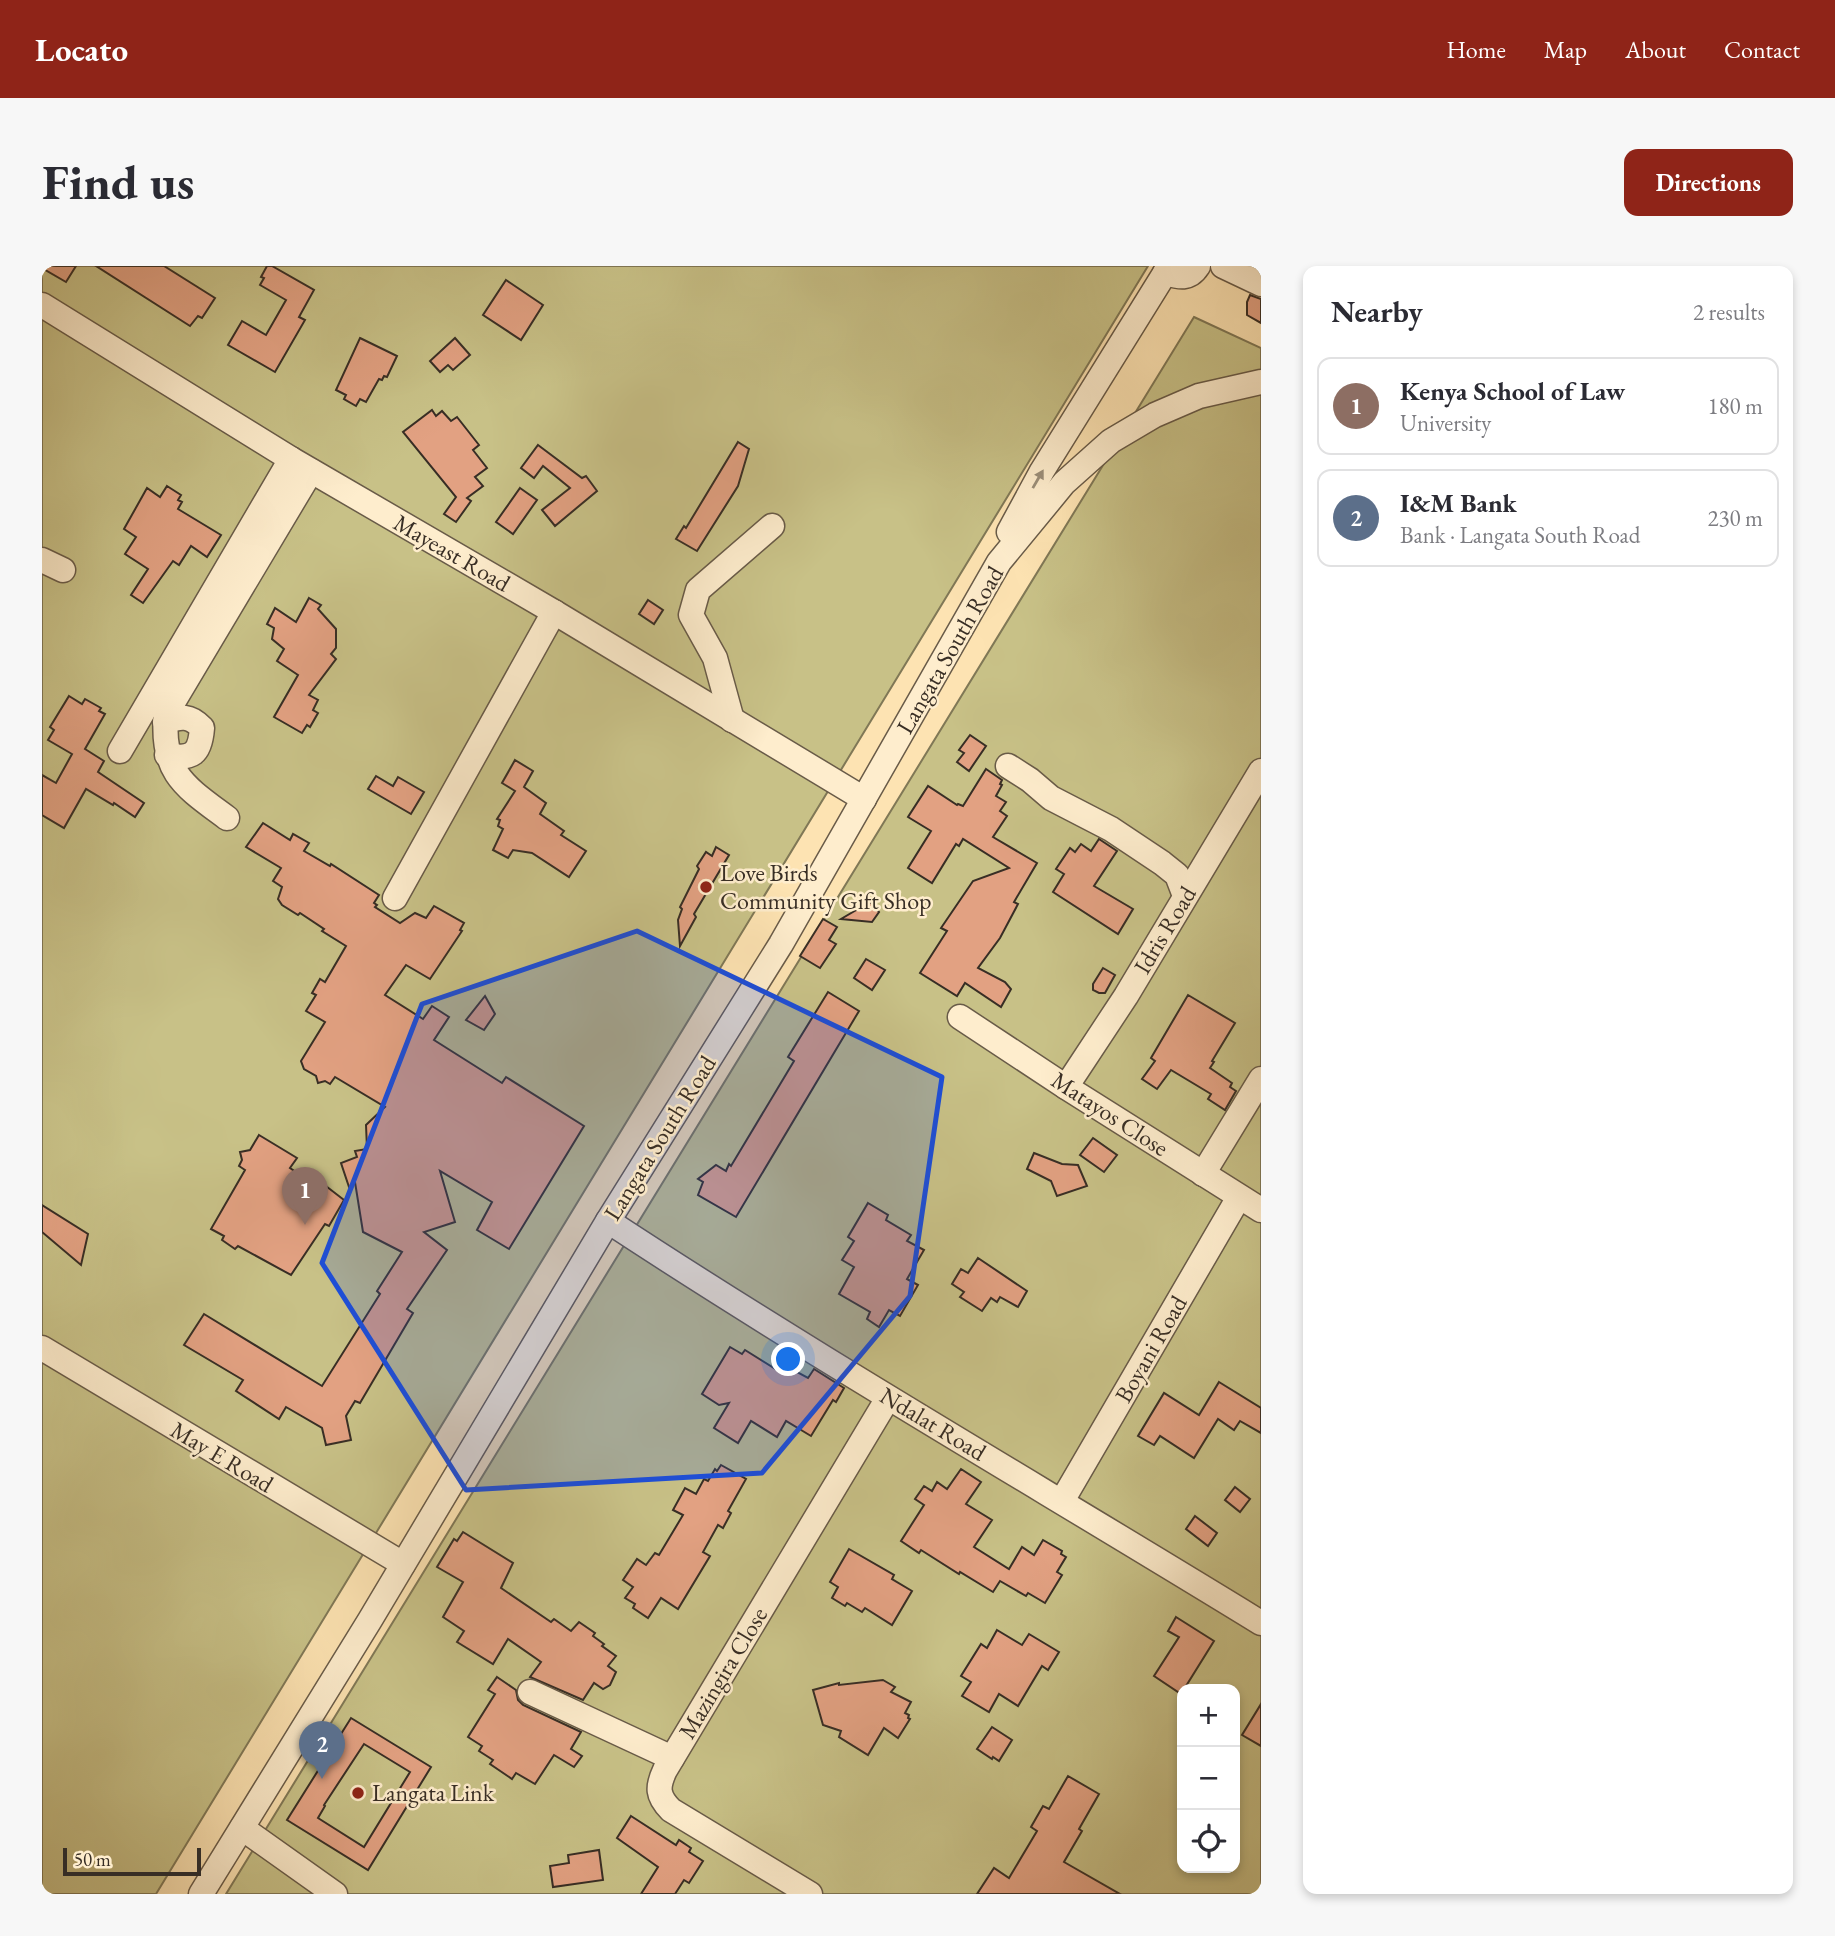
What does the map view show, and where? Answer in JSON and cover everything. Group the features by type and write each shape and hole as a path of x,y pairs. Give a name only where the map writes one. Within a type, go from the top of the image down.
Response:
{"street":[{"path":"999,562 1004,540 1042,471 1164,270 1183,278 1194,272 1198,266"},
{"path":"1223,266 1261,284"},
{"name":"Mayeast Road","path":"42,305 301,465 554,612 864,799"},
{"name":"Langata South Road","path":"201,1894 608,1221 782,944 999,562 1064,483 1111,441 1155,415 1199,396 1261,382"},
{"path":"1067,432 1076,448 1089,458"},
{"path":"227,818 181,780 167,755 164,734 166,714 301,465"},
{"path":"121,751 301,465"},
{"path":"732,720 715,658 691,615 698,590 772,526"},
{"path":"395,898 554,612"},
{"path":"165,722 180,716 194,720 202,728 199,746 191,755 182,758 167,755"},
{"path":"1008,766 1051,798 1111,829 1162,863 1177,875 1185,896"},
{"name":"Idris Road","path":"1066,1087 1126,996 1261,771"},
{"name":"Matayos Close","path":"960,1017 1261,1210"},
{"path":"1203,1174 1261,1079"},
{"name":"Boyani Road","path":"1062,1501 1239,1197"},
{"name":"Ndalat Road","path":"608,1221 888,1398 1261,1623"},
{"name":"May E Road","path":"42,1349 403,1564"},
{"name":"Mazingira Close","path":"810,1894 671,1810 660,1797 659,1791 661,1779 672,1758 888,1398"},
{"path":"530,1692 672,1758"},
{"path":"242,1828 335,1894"}],"highlighted area":[{"path":"637,931 942,1077 910,1296 762,1473 466,1490 322,1263 422,1004"}],"shaded area":[{"path":"42,266 1148,266 156,1894 42,1894"},
{"path":"1194,317 1261,348 1261,1894 226,1894"}],"building":[{"path":"42,266 76,266 66,282"},
{"path":"96,266 164,266 215,298 202,318 198,316 190,326"},
{"path":"267,266 272,266 314,290 299,317 305,320 275,372 228,345 242,321 266,335 286,300 260,285"},
{"path":"506,280 543,305 521,340 483,315"},
{"path":"1250,295 1261,299 1261,323 1247,315"},
{"path":"360,338 397,356 387,377 379,379 366,402 360,399 356,406 344,399 346,395 336,390"},
{"path":"455,338 470,355 453,370 448,365 440,372 430,361"},
{"path":"432,410 436,416 442,411 451,421 457,417 479,445 473,450 487,468 475,477 483,486 467,498 471,501 456,522 444,514 456,497 403,432"},
{"path":"738,442 749,449 738,486 697,551 676,539 684,526 686,528"},
{"path":"538,445 582,478 586,476 597,491 555,526 542,510 570,488 543,466 534,478 521,468"},
{"path":"167,486 181,495 178,500 182,502 178,509 221,535 207,557 191,546 179,565 173,561 143,603 131,595 148,569 125,554 136,537 124,529 147,488 160,497"},
{"path":"520,488 537,500 513,534 496,522"},
{"path":"309,598 321,605 318,609 336,629 336,648 331,654 336,659 309,695 318,700 313,710 318,713 310,727 307,725 302,733 274,717 298,675 277,661 284,649 272,639 274,628 267,624 275,608 296,622"},
{"path":"648,600 663,610 654,624 639,614"},
{"path":"69,696 82,704 85,699 101,708 99,711 105,714 85,749 104,761 98,772 144,803 135,817 86,789 64,828 42,815 42,775 56,783 72,754 48,740 54,730 50,727"},
{"path":"970,735 986,746 969,771 957,762 964,753 959,750"},
{"path":"515,760 533,771 524,787 546,803 540,814 564,831 561,835 586,851 569,877 532,853 513,850 508,858 493,850 503,829 498,826 500,820 497,819 515,791 502,783"},
{"path":"986,769 1002,780 996,796 1006,802 1000,811 1007,816 993,837 1037,863 1014,902 1018,904 1000,938 978,968 1005,982 1011,989 1001,1007 965,983 957,996 920,973 947,931 941,928 973,881 1009,868 963,839 959,846 956,844 932,883 908,868 931,831 908,817 928,786 957,805 963,806"},
{"path":"376,776 393,786 398,777 424,792 411,814 368,789"},
{"path":"263,823 290,840 293,834 309,843 304,851 330,866 331,864 379,895 374,903 377,905 375,907 400,923 415,913 426,918 434,906 464,923 460,930 462,931 430,979 406,965 385,995 423,1019 432,1006 449,1017 434,1040 502,1083 506,1077 584,1126 509,1249 477,1230 492,1202 440,1171 455,1222 424,1232 447,1250 407,1309 413,1313 360,1403 355,1401 346,1416 351,1440 326,1445 322,1428 286,1407 279,1419 236,1391 243,1380 184,1345 204,1314 322,1386 380,1294 377,1291 402,1252 363,1232 355,1182 350,1190 341,1163 357,1157 355,1151 367,1149 366,1125 385,1107 335,1077 330,1084 325,1081 318,1083 316,1076 304,1069 301,1061 325,1022 306,1011 316,995 312,993 320,979 325,982 346,946 300,913 298,915 282,905 278,899 282,887 273,881 281,868 246,847"},
{"path":"1099,839 1117,851 1094,886 1133,909 1118,934 1053,892 1064,874 1056,869 1070,848 1075,852 1081,844 1091,851"},
{"path":"716,847 729,855 694,914 696,917 680,946 680,907 699,869 697,866 706,852 712,856"},
{"path":"870,902 879,912 872,922 841,919"},
{"path":"823,919 837,927 829,940 836,944 820,968 800,956"},
{"path":"866,959 885,970 872,990 854,978"},
{"path":"1103,968 1115,975 1105,993 1099,993 1093,990 1093,984"},
{"path":"828,992 859,1011 736,1217 698,1195 703,1182 698,1179 716,1165 726,1171 729,1164 731,1166 794,1061 788,1057"},
{"path":"1188,995 1235,1023 1210,1068 1232,1083 1230,1087 1236,1091 1225,1110 1208,1099 1211,1094 1171,1070 1157,1089 1142,1079 1155,1061 1151,1058"},
{"path":"485,996 495,1014 484,1030 466,1020"},
{"path":"259,1135 297,1158 290,1168 318,1187 322,1183 344,1200 329,1226 325,1224 291,1275 238,1246 235,1249 222,1240 224,1236 211,1229 245,1170 239,1166 242,1160 240,1152 250,1150"},
{"path":"1093,1138 1117,1155 1104,1172 1080,1155"},
{"path":"1034,1153 1062,1164 1078,1165 1087,1186 1057,1196 1051,1181 1027,1169"},
{"path":"868,1203 888,1215 886,1220 911,1235 907,1241 924,1250 907,1279 918,1285 900,1316 889,1310 879,1327 867,1319 870,1312 839,1294 854,1267 842,1260 854,1241 848,1237"},
{"path":"42,1205 88,1234 81,1265 42,1232"},
{"path":"978,1258 1027,1291 1018,1307 1000,1297 997,1302 991,1298 982,1311 960,1297 964,1292 952,1284 961,1269 968,1273"},
{"path":"730,1347 742,1354 745,1350 782,1373 786,1366 808,1378 814,1369 844,1388 836,1402 833,1400 811,1436 786,1421 777,1437 751,1421 738,1443 714,1428 729,1403 719,1405 702,1394"},
{"path":"1219,1382 1261,1408 1261,1433 1240,1421 1234,1430 1218,1419 1194,1458 1160,1436 1154,1445 1138,1436 1164,1393 1199,1415"},
{"path":"721,1465 746,1479 728,1511 731,1513 723,1528 718,1525 703,1552 710,1556 678,1609 661,1598 648,1618 633,1608 635,1604 625,1598 633,1587 623,1580 637,1559 646,1565 655,1553 659,1555 683,1515 673,1510 685,1488 696,1494 704,1479 708,1481 715,1469 717,1471"},
{"path":"961,1469 981,1482 966,1504 992,1520 974,1547 1009,1569 1022,1547 1034,1555 1043,1540 1062,1551 1061,1554 1066,1557 1057,1572 1062,1575 1045,1603 1000,1581 993,1592 901,1541 924,1505 915,1499 924,1486 932,1491 937,1482 947,1489"},
{"path":"1235,1487 1250,1499 1240,1512 1225,1500"},
{"path":"1195,1516 1217,1533 1208,1546 1186,1529"},
{"path":"463,1532 513,1563 501,1588 551,1622 554,1619 571,1631 579,1622 595,1633 593,1636 604,1644 602,1646 616,1656 608,1666 616,1672 610,1685 603,1689 594,1683 583,1700 530,1677 541,1662 508,1639 493,1664 457,1642 464,1631 443,1617 463,1582 437,1567 454,1539 457,1541"},
{"path":"849,1549 894,1575 892,1579 912,1591 892,1625 865,1608 862,1612 832,1598 838,1587 830,1582"},
{"path":"1176,1617 1214,1641 1187,1684 1177,1684 1177,1691 1154,1676 1179,1637 1168,1631"},
{"path":"997,1630 1022,1645 1029,1634 1059,1652 1048,1670 1042,1666 1018,1706 999,1694 989,1712 962,1696 971,1682 961,1676 981,1644 987,1648"},
{"path":"497,1677 516,1690 518,1700 523,1705 581,1732 571,1749 582,1756 574,1767 554,1755 535,1784 516,1773 512,1779 490,1764 493,1760 479,1751 482,1746 468,1737 495,1694 488,1690"},
{"path":"883,1680 895,1687 891,1692 911,1702 905,1713 910,1719 898,1738 884,1728 868,1755 839,1737 841,1731 823,1725 813,1690 839,1683"},
{"path":"1261,1704 1261,1746 1242,1735"},
{"path":"351,1718 431,1767 368,1870 287,1820","holes":["364,1744 410,1772 364,1847 318,1818"]},
{"path":"992,1727 1012,1740 999,1761 977,1749"},
{"path":"1068,1776 1099,1794 1064,1862 1120,1894 977,1894 994,1868 1009,1878 1037,1831 1031,1827 1043,1806 1049,1809"},
{"path":"631,1816 676,1845 679,1840 691,1848 689,1852 703,1861 689,1883 684,1880 675,1894 641,1894 658,1867 617,1838"},
{"path":"599,1850 603,1880 553,1887 550,1866 569,1863 568,1855"}],"place":[{"name":"Love Birds Community Gift Shop","path":"706,887"},
{"name":"Kenya School of Law","path":"305,1225"},
{"name":"I&M Bank","path":"322,1779"},
{"name":"Langata Link","path":"358,1793"}]}
